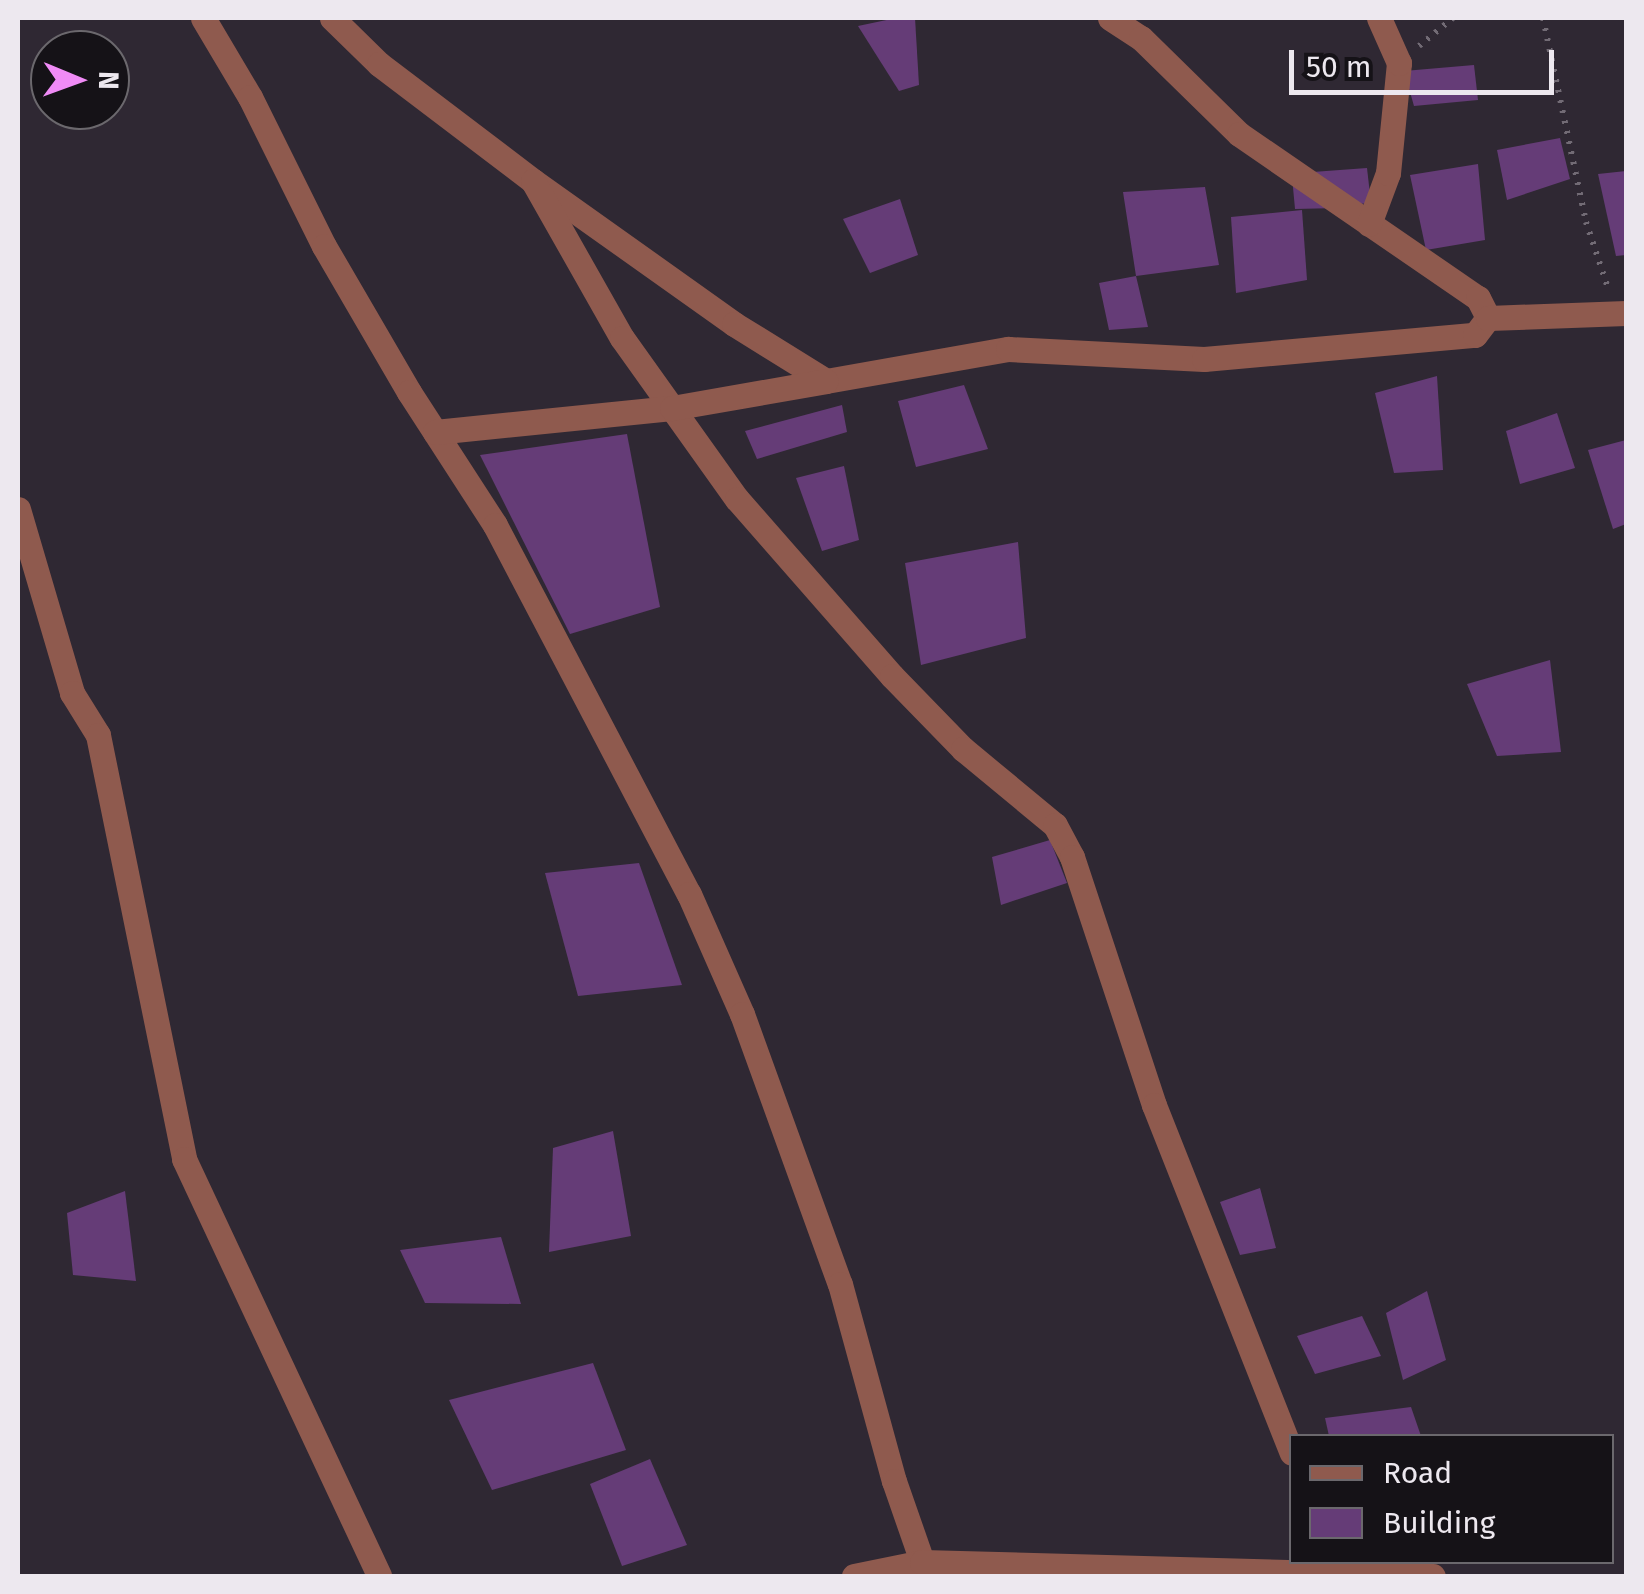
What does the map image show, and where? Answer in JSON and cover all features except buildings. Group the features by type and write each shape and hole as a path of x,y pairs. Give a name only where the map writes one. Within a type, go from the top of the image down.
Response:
{"street":[{"path":"203,18 250,97 324,246 495,524 634,783 742,1014 840,1284 924,1569"},
{"path":"332,18 379,64 533,181 734,324 826,381"},
{"path":"1110,18 1142,38 1240,134 1478,298 1488,318"},
{"path":"1369,224 1388,173 1399,62 1380,18"},
{"path":"533,181 622,338 737,499 892,676 963,749 1055,826 1072,857 1154,1105 1289,1445"},
{"path":"1488,318 1622,313"},
{"path":"435,432 672,408 1008,349 1204,359 1475,336 1488,318"},
{"path":"18,509 72,693 98,736 184,1159 379,1576"},
{"path":"854,1576 924,1569 1337,1570 1433,1576"}],"path":[{"path":"1399,62 1453,18"},
{"path":"1543,18 1586,222 1622,313"}]}
